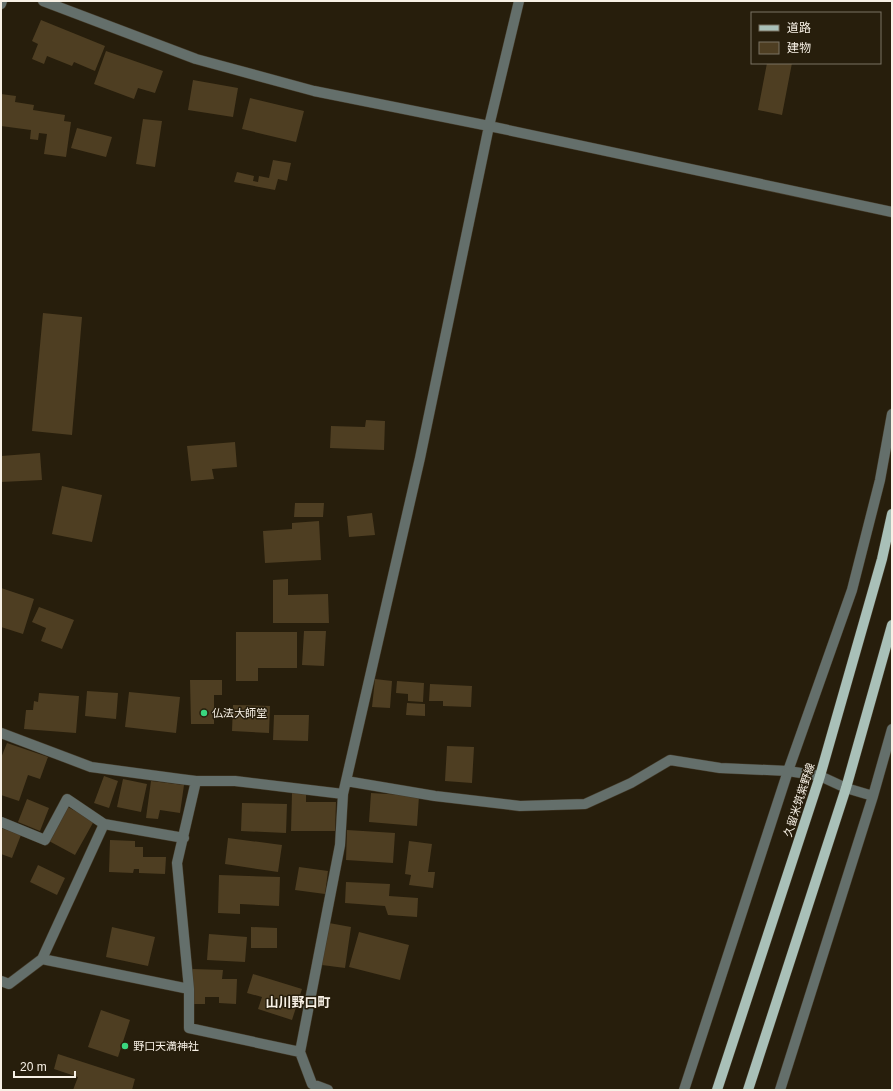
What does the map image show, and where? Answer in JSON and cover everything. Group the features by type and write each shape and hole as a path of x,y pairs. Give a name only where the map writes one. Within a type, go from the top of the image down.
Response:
{"main road":[{"name":"久留米筑紫野線","path":"717,1090 820,776 882,559 892,514"},
{"path":"748,1090 846,788 892,625"}],"street":[{"path":"43,1 196,59 314,90 892,212"},
{"path":"328,1090 312,1084 300,1052 340,845 343,794 420,458 489,126 519,1"},
{"path":"684,1090 788,771 852,590 880,480 892,414"},
{"path":"780,1090 873,796 892,729"},
{"path":"2,737 91,767 196,781 235,781 343,794"},
{"path":"346,781 435,796 520,806 585,804 631,784 670,760 720,768 788,771 820,776 846,788 873,796"},
{"path":"196,781 177,863 189,989 189,1028 300,1052"},
{"path":"1,822 45,840 67,799 104,824 184,838"},
{"path":"1,981 9,984 42,959 104,824"},
{"path":"42,959 189,989"}],"building":[{"path":"41,20 105,46 95,71 74,62 72,66 47,56 44,64 32,59 38,44 32,41"},
{"path":"106,51 163,71 155,93 138,88 134,99 94,84"},
{"path":"767,64 792,64 782,115 758,110"},
{"path":"193,80 238,88 233,117 188,110"},
{"path":"1,94 16,96 15,102 34,105 33,110 65,115 64,121 71,122 66,157 44,154 47,134 39,133 38,140 30,139 31,130 1,126"},
{"path":"250,98 304,111 296,142 242,129"},
{"path":"143,119 162,121 155,167 136,164"},
{"path":"77,128 112,137 106,157 71,148"},
{"path":"273,160 291,163 287,181 278,179 275,190 234,182 237,172 254,176 253,181 258,182 259,176 269,178"},
{"path":"43,313 82,317 72,435 32,431"},
{"path":"366,420 385,421 384,450 330,448 331,426 365,427"},
{"path":"235,442 237,467 212,469 214,479 191,481 187,446"},
{"path":"40,453 42,480 1,482 1,456"},
{"path":"62,486 102,495 92,542 52,534"},
{"path":"295,503 324,503 323,517 294,517"},
{"path":"372,513 375,535 349,537 347,516"},
{"path":"319,521 321,560 265,563 263,531 292,529 292,523"},
{"path":"288,579 288,595 328,594 329,623 273,623 273,580"},
{"path":"1,588 34,599 23,634 1,627"},
{"path":"39,607 74,620 62,649 41,641 46,628 32,622"},
{"path":"304,631 326,631 324,666 302,665"},
{"path":"236,632 297,632 297,668 258,668 258,681 236,681"},
{"path":"375,679 392,681 390,708 372,707"},
{"path":"190,680 222,680 222,695 214,695 214,724 191,724"},
{"path":"397,681 424,683 423,702 408,701 408,694 396,693"},
{"path":"430,684 472,686 471,707 443,706 443,701 429,701"},
{"path":"87,691 118,693 116,719 85,716"},
{"path":"129,692 180,697 176,733 125,727"},
{"path":"39,693 79,696 76,733 24,729 26,710 33,710 34,701 38,702"},
{"path":"407,703 425,704 425,716 406,715"},
{"path":"233,705 270,706 269,733 232,731"},
{"path":"274,715 309,715 308,741 273,740"},
{"path":"7,743 48,757 40,779 28,775 19,801 1,795 1,758"},
{"path":"447,746 474,747 472,783 445,781"},
{"path":"104,776 118,781 109,808 94,803"},
{"path":"123,779 147,784 141,812 117,807"},
{"path":"151,781 184,785 180,813 160,810 158,819 146,818"},
{"path":"292,793 306,793 306,802 336,802 335,831 291,831"},
{"path":"371,793 419,796 417,826 369,822"},
{"path":"27,799 49,808 40,831 18,822"},
{"path":"242,803 287,804 286,833 241,831"},
{"path":"68,807 94,821 75,855 49,841"},
{"path":"1,828 21,835 12,858 1,854"},
{"path":"347,830 395,833 393,863 346,860"},
{"path":"228,838 282,845 278,872 225,864"},
{"path":"110,840 135,841 135,847 143,847 143,857 166,857 165,874 139,873 139,869 134,869 133,873 109,872"},
{"path":"409,841 432,844 428,872 435,872 433,888 409,885 411,875 405,874"},
{"path":"38,865 65,878 57,895 30,882"},
{"path":"299,867 328,871 325,894 295,890"},
{"path":"219,875 280,877 279,906 240,904 240,914 218,913"},
{"path":"346,882 390,884 389,896 418,898 417,917 388,915 385,906 345,903"},
{"path":"329,923 351,927 345,968 322,965"},
{"path":"112,927 155,937 148,966 106,957"},
{"path":"251,927 277,928 277,948 251,948"},
{"path":"359,932 409,945 400,980 349,967"},
{"path":"209,934 247,937 245,962 207,960"},
{"path":"192,969 223,970 222,979 237,979 236,1004 219,1003 219,997 205,997 205,1004 191,1004"},
{"path":"253,974 302,989 292,1020 258,1009 262,997 247,993"},
{"path":"101,1010 130,1020 118,1057 88,1047"},
{"path":"58,1054 135,1079 132,1090 73,1090 78,1077 54,1069"}],"place":[{"name":"仏法大師堂","path":"204,713"},
{"name":"野口天満神社","path":"125,1046"}],"district":[{"name":"山川野口町","path":"298,1002"}]}
